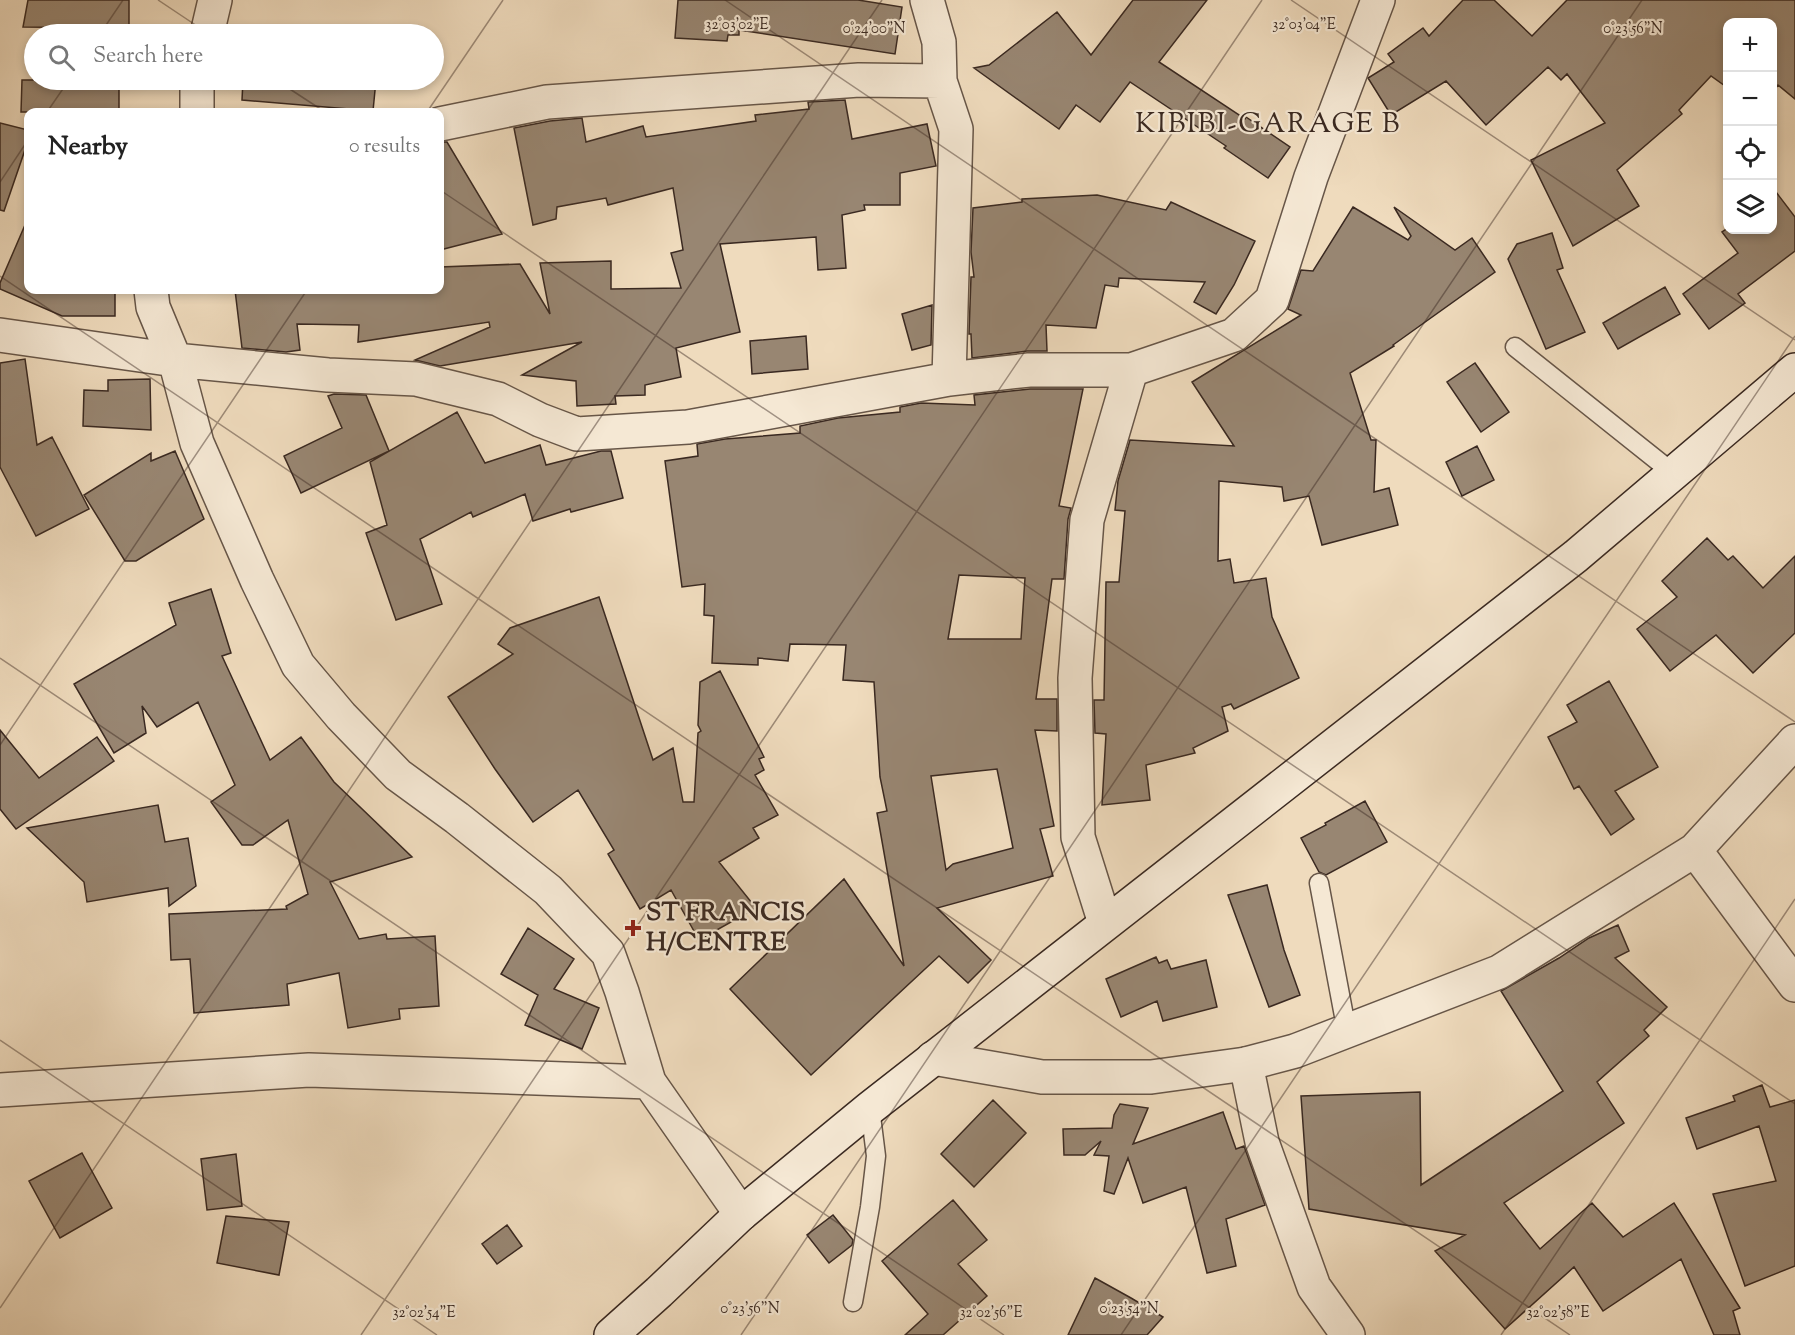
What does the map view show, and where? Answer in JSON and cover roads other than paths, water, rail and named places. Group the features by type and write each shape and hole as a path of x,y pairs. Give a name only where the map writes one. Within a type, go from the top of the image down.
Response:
{"street":[{"path":"209,24 215,0"},
{"path":"927,0 939,42 940,81 956,129 949,379"},
{"path":"0,334 175,360 328,375 416,379 498,399 540,420 577,434 688,428 949,379 1029,370 1131,370 1234,335 1272,300 1311,177 1378,0"},
{"path":"444,123 547,102 860,80 940,81"},
{"path":"197,90 197,108"},
{"path":"151,294 153,307 175,360 196,443 298,665 341,716 398,775 548,890 608,953 649,1082 741,1214"},
{"path":"1105,923 1078,837 1075,678 1087,520 1131,370"},
{"path":"611,1335 741,1214 870,1108 1576,556 1795,370"},
{"path":"933,1058 1042,1077 1151,1077 1246,1064 1295,1051 1347,1032 1500,972 1695,850 1795,741"},
{"path":"1695,850 1795,985"},
{"path":"1246,1064 1262,1142 1314,1287 1348,1335"},
{"path":"0,1090 309,1070 649,1082"}],"lane":[{"path":"1515,347 1673,474"},
{"path":"1319,883 1347,1032"},
{"path":"853,1302 870,1207 876,1156 870,1108"}],"place":[{"name":"ST FRANCIS H/CENTRE","path":"633,928"}],"district":[{"name":"KIBIBI-GARAGE B","path":"1268,125"}]}
